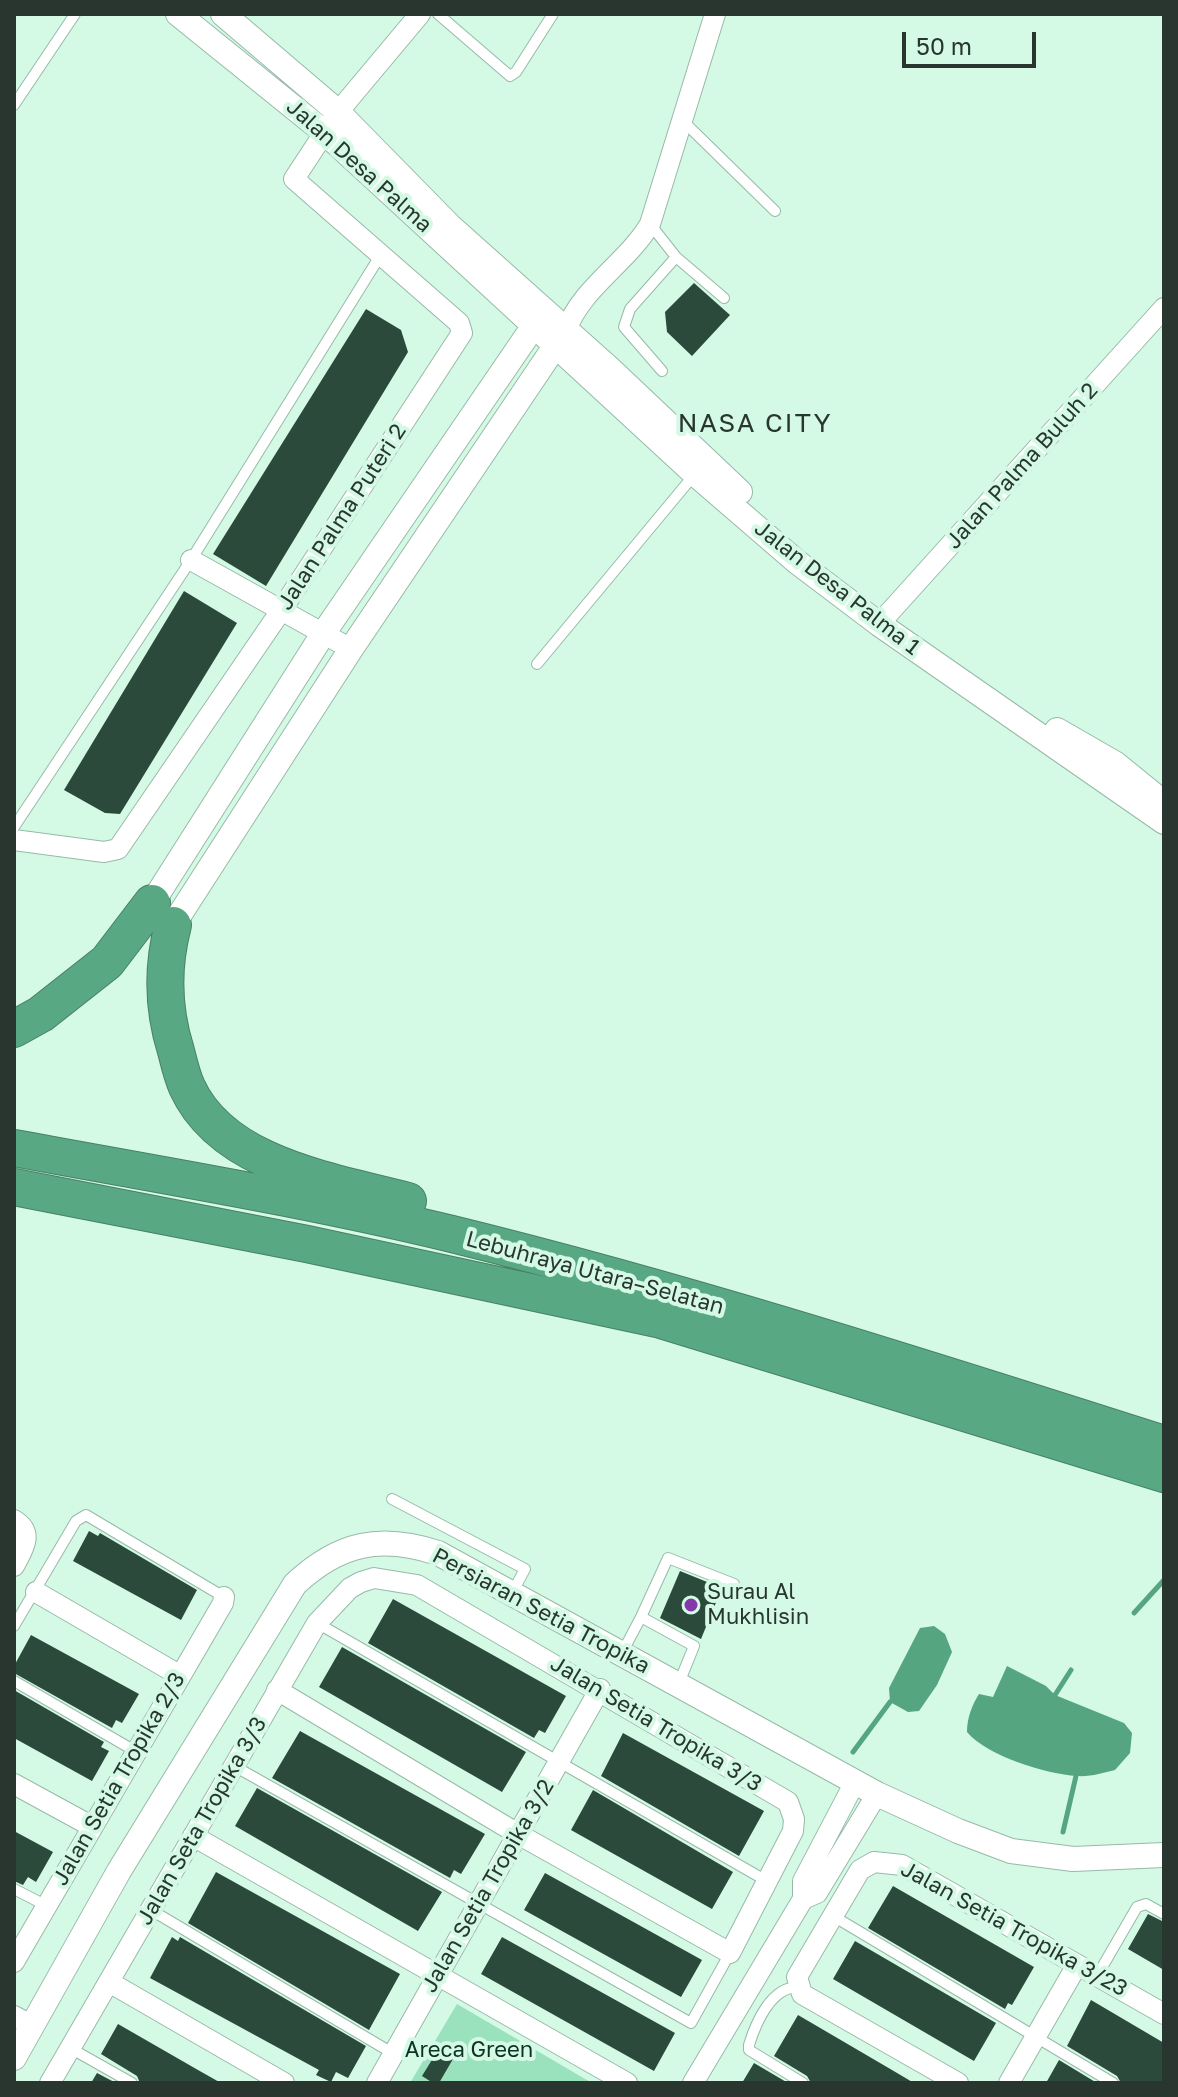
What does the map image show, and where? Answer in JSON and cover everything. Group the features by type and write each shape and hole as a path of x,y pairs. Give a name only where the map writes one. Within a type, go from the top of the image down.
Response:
{"highway":[{"path":"14,1029 41,1014 163,914"},
{"path":"163,914 167,948 164,986 170,1034 187,1088 221,1131 256,1153 294,1170 731,1290 778,1308 832,1339"},
{"name":"Lebuhraya Utara–Selatan","path":"14,1148 280,1196 453,1234 832,1339 1164,1444"},
{"name":"Lebuhraya Utara–Selatan","path":"14,1187 307,1244 661,1320 1164,1474"}],"street":[{"name":"Jalan Desa Palma","path":"178,14 331,122"},
{"name":"Jalan Desa Palma","path":"223,14 331,122 555,326"},
{"path":"331,122 420,14"},
{"path":"163,914 323,634 555,326 639,242 650,224 715,14"},
{"name":"Jalan Palma Puteri 2","path":"14,840 104,852 118,849 280,612 462,333 459,323 294,179 331,122"},
{"name":"Jalan Palma Buluh 2","path":"884,618 1164,308"},
{"path":"163,914 351,649 555,326"},
{"name":"Jalan Desa Palma 1","path":"555,326 695,474 797,562 1046,724 1116,764 1164,803"},
{"name":"Jalan Desa Palma 1","path":"555,326 884,618 1164,822"},
{"path":"191,560 351,649"},
{"path":"14,1520 25,1529 18,1557"},
{"name":"Persiaran Setia Tropika","path":"16,2050 23,2021 119,1871 279,1607 304,1575 345,1550 379,1543 409,1544 438,1553 877,1794 958,1831 1011,1851 1073,1859 1164,1855"},
{"name":"Jalan Seta Tropika 3/3","path":"50,2083 317,1623 350,1588 374,1578"},
{"name":"Jalan Setia Tropika 3/3","path":"374,1578 417,1585 600,1689 788,1802 794,1819 793,1831 730,1953"},
{"path":"36,1592 179,1675"},
{"name":"Jalan Setia Tropika 2/3","path":"14,1962 224,1597"},
{"name":"Jalan Setia Tropika 3/2","path":"377,2083 600,1689"},
{"path":"277,1690 518,1834 730,1953"},
{"path":"836,1842 855,1782"},
{"path":"14,1784 91,1826"},
{"path":"693,2083 803,1899 803,1881 877,1794"},
{"path":"193,1836 627,2083"},
{"name":"Jalan Setia Tropika 3/23","path":"800,1990 797,1977 860,1870 874,1862 893,1862 1164,2014"},
{"path":"1009,2083 1077,1965"},
{"path":"109,1982 284,2083"},
{"path":"800,1990 958,2083"}],"lane":[{"path":"14,105 75,14"},
{"path":"438,14 510,76 516,72 553,14"},
{"path":"683,121 775,211"},
{"path":"650,224 676,257 724,298"},
{"path":"14,827 191,560 380,256"},
{"path":"662,371 624,327 630,309 676,257"},
{"path":"537,664 695,474"},
{"path":"392,1499 525,1569 512,1593"},
{"path":"14,1626 76,1521 86,1515 224,1597"},
{"path":"622,1653 668,1558 734,1584"},
{"path":"641,1617 694,1646 678,1685"},
{"path":"317,1623 765,1880"},
{"path":"14,1681 135,1751"},
{"path":"234,1766 691,2023 730,1953"},
{"path":"14,1889 45,1905"},
{"path":"1097,1976 1137,1907 1146,1904 1164,1914"},
{"path":"151,1910 394,2054"},
{"path":"833,1916 1113,2083"},
{"path":"800,1990 775,1994 749,2050 803,2083"},
{"path":"70,2048 132,2083"}],"green space":[{"name":"Areca Green","path":"457,2004 592,2083 410,2083"}],"shaded area":[{"path":"934,1626 945,1634 952,1652 937,1685 919,1711 908,1712 890,1702 889,1688 920,1628"},
{"path":"1007,1666 1046,1686 1055,1695 1124,1723 1132,1733 1130,1753 1115,1770 1077,1776 1018,1762 976,1741 967,1732 972,1707 979,1694 993,1697"}],"building":[{"path":"694,283 730,315 692,356 667,332 665,312"},
{"path":"366,309 401,330 408,352 266,586 213,554"},
{"path":"184,591 237,623 120,814 105,813 64,790"},
{"path":"89,1531 98,1536 100,1533 197,1590 181,1620 73,1561"},
{"name":"Surau Al Mukhlisin","path":"680,1571 722,1588 701,1639 660,1618"},
{"path":"393,1599 566,1696 545,1733 539,1730 534,1738 368,1643"},
{"path":"31,1635 139,1694 122,1723 116,1720 112,1728 14,1673 14,1666"},
{"path":"342,1647 526,1752 502,1792 319,1687"},
{"path":"14,1690 104,1742 101,1747 109,1751 92,1781 14,1738"},
{"path":"300,1731 485,1834 461,1874 454,1870 450,1878 272,1778"},
{"path":"623,1733 764,1811 739,1856 601,1776"},
{"path":"257,1788 442,1892 418,1931 235,1826"},
{"path":"593,1790 733,1872 712,1909 571,1830"},
{"path":"14,1831 53,1852 36,1882 28,1877 23,1885 14,1881"},
{"path":"216,1872 400,1974 369,2030 188,1923"},
{"path":"545,1873 702,1960 681,1997 524,1910"},
{"path":"893,1886 1034,1967 1012,2005 1008,2003 1005,2009 868,1928"},
{"path":"1148,1914 1164,1922 1164,1970 1128,1949"},
{"path":"172,1937 178,1941 180,1937 366,2046 348,2078 336,2072 331,2082 316,2075 319,2070 150,1978"},
{"path":"502,1937 675,2033 654,2071 481,1974"},
{"path":"855,1941 996,2023 974,2061 833,1979"},
{"path":"1091,2000 1164,2043 1164,2083 1121,2083 1117,2076 1067,2046"},
{"path":"798,2015 914,2083 811,2083 807,2076 774,2056"},
{"path":"118,2024 221,2083 140,2083 137,2076 101,2054"},
{"path":"438,2050 453,2059 439,2083 433,2083 422,2076"},
{"path":"1059,2060 1097,2083 1046,2083"},
{"path":"754,2063 788,2083 742,2083"},
{"path":"97,2073 116,2083 91,2083"}],"waterway":[{"path":"1134,1613 1164,1580"},
{"path":"1055,1695 1071,1670"},
{"path":"853,1752 890,1702"},
{"path":"1063,1832 1076,1776"}],"place":[{"name":"Surau Al Mukhlisin","path":"691,1605"}],"district":[{"name":"NASA CITY","path":"755,424"}]}
